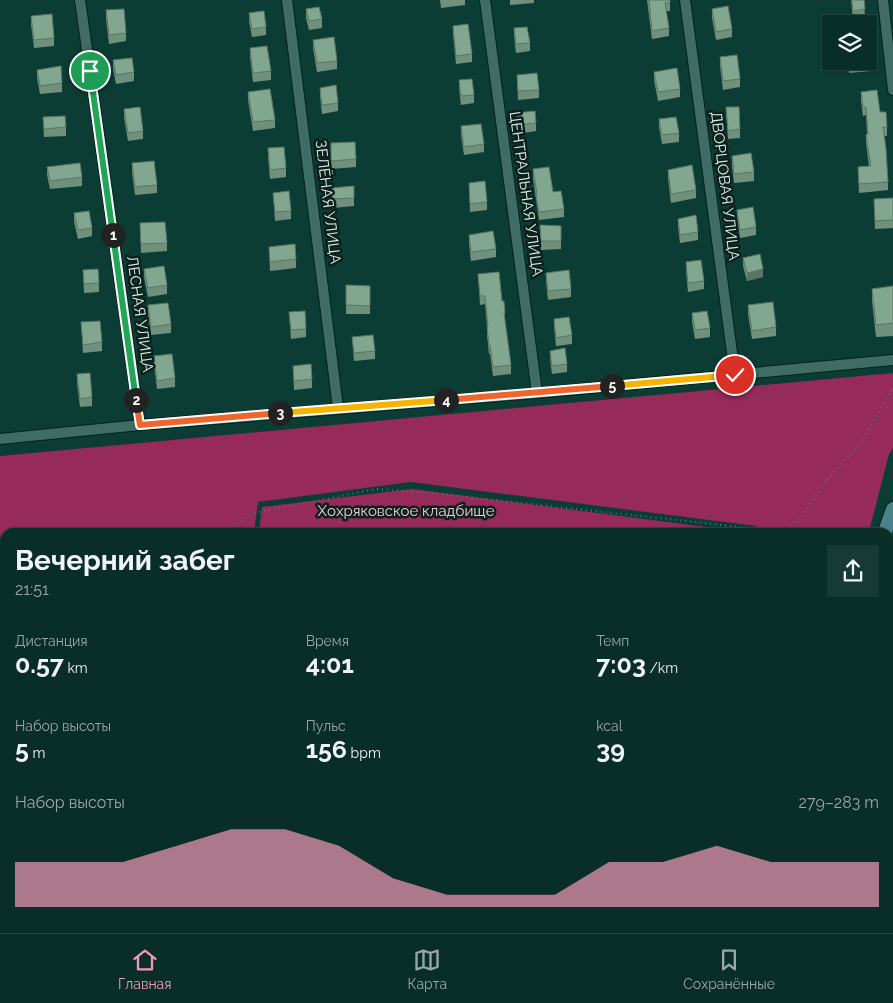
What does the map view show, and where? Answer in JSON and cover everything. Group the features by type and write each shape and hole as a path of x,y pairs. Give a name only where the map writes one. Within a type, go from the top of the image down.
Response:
{"street":[{"name":"ЛЕСНАЯ УЛИЦА","path":"80,0 140,425"},
{"name":"ЗЕЛЁНАЯ УЛИЦА","path":"288,0 338,408"},
{"name":"ЦЕНТРАЛЬНАЯ УЛИЦА","path":"485,0 537,393"},
{"name":"ДВОРЦОВАЯ УЛИЦА","path":"685,0 735,375"},
{"path":"883,0 893,90"},
{"path":"0,439 140,425 537,393 893,360"},
{"path":"886,528 893,509"}],"path":[{"path":"787,528 802,515 827,480 862,441 893,387"},
{"path":"231,528 254,513 376,489 442,494 749,528"}],"green space":[{"path":"893,373 893,448 889,454 870,528 756,528 756,526 411,482 258,502 255,528 0,528 0,456"},
{"name":"Хохряковское кладбище","path":"412,489 714,528 259,528 262,507"}],"building":[{"path":"649,0 670,0 670,2 665,3 669,28 652,31"},
{"path":"852,0 864,0 865,9 853,11"},
{"path":"728,6 732,29 716,32 712,9"},
{"path":"319,7 322,19 309,21 306,9"},
{"path":"124,9 126,33 109,35 106,10"},
{"path":"264,11 266,27 252,29 249,13"},
{"path":"52,14 54,38 34,40 31,16"},
{"path":"468,24 472,54 456,56 453,26"},
{"path":"527,27 530,43 516,44 514,28"},
{"path":"334,37 337,61 317,63 313,40"},
{"path":"267,46 271,71 253,73 250,48"},
{"path":"737,55 740,79 723,81 720,57"},
{"path":"132,58 134,72 116,75 113,60"},
{"path":"61,66 62,83 40,86 37,70"},
{"path":"677,68 680,89 658,92 654,72"},
{"path":"537,73 539,90 518,91 517,75"},
{"path":"472,79 474,95 461,96 459,80"},
{"path":"336,85 338,103 322,105 320,88"},
{"path":"270,89 275,120 253,122 248,92"},
{"path":"877,90 880,112 886,112 887,128 883,127 888,182 859,184 858,167 871,166 866,135 868,134 866,107 863,107 861,92"},
{"path":"140,107 143,131 128,133 124,109"},
{"path":"726,107 739,107 740,129 728,131"},
{"path":"535,111 536,123 517,125 516,113"},
{"path":"65,116 66,127 44,129 43,117"},
{"path":"676,117 679,133 662,135 659,119"},
{"path":"481,124 484,144 464,147 461,126"},
{"path":"355,142 356,159 331,161 331,143"},
{"path":"284,147 286,168 270,170 268,148"},
{"path":"751,153 754,172 734,174 732,156"},
{"path":"154,161 157,185 135,187 132,163"},
{"path":"80,163 82,177 50,181 47,167"},
{"path":"692,165 696,190 671,194 668,170"},
{"path":"549,167 553,192 561,191 564,209 539,212 533,169"},
{"path":"485,181 487,202 470,204 469,183"},
{"path":"354,186 354,198 332,199 332,188"},
{"path":"289,191 291,211 275,212 273,193"},
{"path":"893,198 893,220 875,221 874,199"},
{"path":"753,207 756,227 740,230 737,210"},
{"path":"89,211 92,228 78,230 74,213"},
{"path":"696,215 698,232 680,235 678,219"},
{"path":"165,222 167,243 141,244 140,223"},
{"path":"540,225 561,226 561,241 541,241"},
{"path":"493,231 496,249 471,252 469,235"},
{"path":"295,244 296,259 270,262 269,247"},
{"path":"760,254 763,269 747,273 743,258"},
{"path":"701,260 704,281 688,283 686,262"},
{"path":"164,266 167,285 148,288 144,269"},
{"path":"98,269 99,283 84,284 83,270"},
{"path":"569,270 571,289 548,291 546,273"},
{"path":"499,272 511,365 493,367 489,346 485,296 480,296 478,274"},
{"path":"346,285 370,286 370,306 346,305"},
{"path":"893,286 893,323 876,325 872,289"},
{"path":"773,302 776,327 752,331 748,305"},
{"path":"168,303 171,324 151,327 148,305"},
{"path":"305,311 306,329 291,330 289,312"},
{"path":"707,311 710,328 695,330 692,313"},
{"path":"569,317 572,335 556,338 554,319"},
{"path":"100,321 102,342 83,345 81,322"},
{"path":"373,335 375,351 354,353 352,337"},
{"path":"565,348 567,364 552,366 550,351"},
{"path":"172,354 175,378 157,381 154,356"},
{"path":"311,364 312,379 294,381 293,366"},
{"path":"90,373 92,397 80,399 77,374"}],"route":[{"path":"90,71 140,425 735,375"}]}
